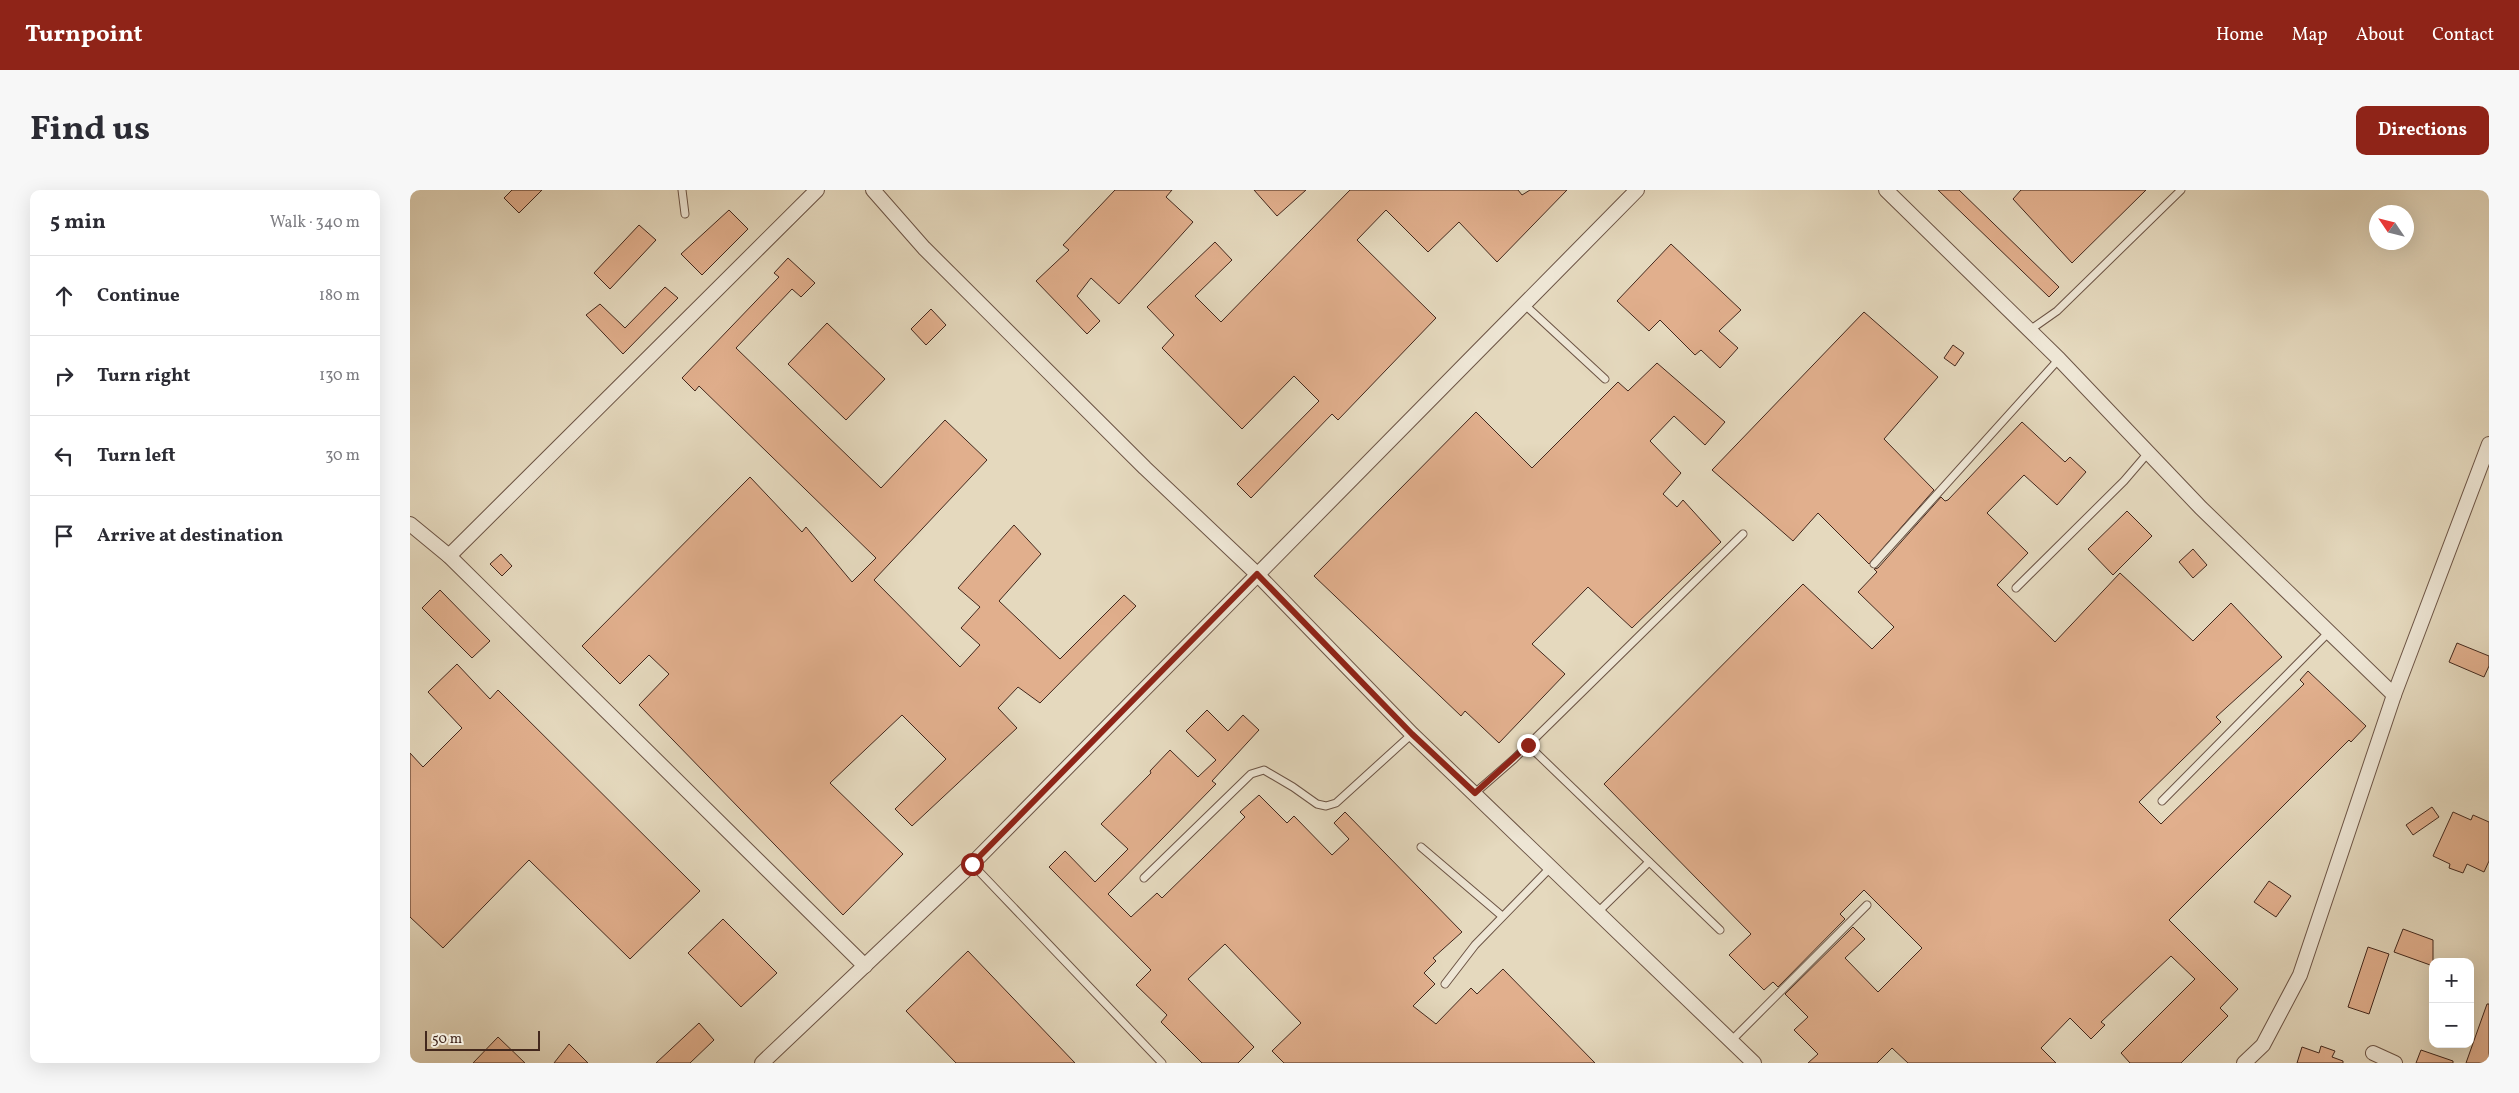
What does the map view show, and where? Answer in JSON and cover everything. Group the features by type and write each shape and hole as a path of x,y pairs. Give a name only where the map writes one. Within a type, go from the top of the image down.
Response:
{"street":[{"path":"449,556 817,190"},
{"path":"873,190 924,248 1145,468 1257,574 1412,734 1754,1063"},
{"path":"762,1063 972,864 1637,190"},
{"path":"1886,190 2059,359 2201,508 2394,695"},
{"path":"2244,1063 2262,1045 2300,975 2394,695 2489,444"},
{"path":"410,524 449,556 865,966"},
{"path":"2373,1053 2395,1063"}],"lane":[{"path":"682,190 685,214"},
{"path":"2030,330 2056,312 2181,190"},
{"path":"1524,304 1604,379"},
{"path":"1874,564 2059,359"},
{"path":"2016,588 2124,481 2148,453"},
{"path":"1475,793 1528,745 1743,534"},
{"path":"2162,801 2329,632"},
{"path":"1144,878 1251,774 1264,770 1317,804 1326,806 1336,803 1412,734"},
{"path":"1528,745 1720,930"},
{"path":"1421,847 1502,916"},
{"path":"1598,912 1649,862"},
{"path":"972,864 1162,1063"},
{"path":"1445,984 1502,916 1552,867"},
{"path":"1731,1041 1867,905"}],"building":[{"path":"512,190 542,190 519,213 504,198"},
{"path":"1115,190 1172,190 1166,197 1193,222 1119,304 1091,278 1077,296 1100,321 1087,334 1036,281 1069,250 1063,245"},
{"path":"1254,190 1306,190 1277,216"},
{"path":"1350,190 1518,190 1522,195 1530,190 1567,190 1497,262 1459,222 1428,252 1386,210 1357,240 1436,318 1338,420 1332,414 1251,498 1237,484 1319,401 1294,376 1242,429 1162,348 1174,335 1147,307 1215,242 1232,260 1195,296 1221,322"},
{"path":"1938,190 1959,190 2059,287 2049,297"},
{"path":"2021,190 2146,190 2072,263 2013,199"},
{"path":"729,210 748,229 702,275 681,254"},
{"path":"639,225 656,240 610,289 594,273"},
{"path":"1671,244 1741,310 1719,331 1738,348 1720,368 1701,350 1695,355 1660,320 1649,331 1617,301"},
{"path":"788,258 815,283 801,297 792,289 736,348 881,488 945,420 987,460 874,580 960,667 980,645 961,628 980,607 958,588 1014,525 1041,554 999,601 1060,659 1124,595 1136,606 1040,703 1018,687 998,708 1017,728 912,826 895,809 946,759 902,715 830,783 903,854 843,915 639,705 669,674 649,655 620,684 582,646 750,477 802,532 806,527 852,582 876,558 699,386 695,391 682,378 779,277 774,273"},
{"path":"665,287 678,298 623,354 586,315 600,304 625,328"},
{"path":"931,309 946,325 926,345 911,329"},
{"path":"1864,312 1938,377 1884,439 1934,490 1869,564 1818,513 1793,541 1712,470"},
{"path":"827,323 885,379 846,420 788,364"},
{"path":"1953,345 1964,353 1955,366 1944,358"},
{"path":"1657,363 1725,422 1705,445 1674,416 1650,441 1681,473 1663,494 1677,507 1683,500 1721,542 1632,628 1588,587 1532,644 1565,674 1499,743 1465,711 1461,716 1314,576 1476,412 1532,468 1618,382 1628,391"},
{"path":"2022,422 2065,462 2070,457 2086,472 2057,505 2024,475 1987,513 2028,553 1997,585 2055,642 2120,573 2193,641 2231,603 2282,657 2216,717 2221,722 2139,802 2161,824 2304,684 2300,680 2308,671 2366,726 2351,742 2349,740 2169,920 2238,989 2220,1008 2228,1016 2181,1063 2130,1063 2121,1053 2195,979 2171,956 2101,1022 2105,1025 2091,1039 2070,1018 2041,1048 2056,1063 1908,1063 1892,1048 1877,1063 1808,1063 1818,1054 1794,1030 1808,1017 1785,994 1853,927 1865,939 1845,958 1878,992 1922,948 1864,890 1840,914 1845,919 1778,987 1773,982 1764,990 1729,955 1751,934 1604,784 1803,584 1872,649 1894,627 1858,592 1877,572 1874,569 1878,568 1941,497 1945,501 1948,500"},
{"path":"2127,511 2152,536 2113,575 2088,549"},
{"path":"2193,549 2207,565 2193,578 2179,562"},
{"path":"501,554 512,566 502,576 490,564"},
{"path":"440,590 490,641 472,658 422,608"},
{"path":"2457,643 2489,656 2489,666 2484,677 2449,662"},
{"path":"457,664 490,699 498,690 700,891 630,959 529,860 443,948 410,917 410,753 423,767 462,728 428,692"},
{"path":"1207,710 1228,731 1243,715 1259,730 1212,781 1216,784 1108,894 1131,917 1157,893 1162,898 1245,817 1240,812 1259,795 1287,823 1294,816 1332,855 1349,839 1334,823 1345,812 1462,932 1433,958 1436,961 1424,973 1435,984 1413,1006 1436,1024 1471,988 1477,994 1503,969 1595,1063 1284,1063 1272,1051 1301,1023 1225,944 1188,979 1254,1047 1238,1063 1202,1063 1161,1022 1167,1015 1136,985 1151,970 1049,867 1065,851 1095,882 1128,849 1101,824 1151,773 1150,771 1170,750 1198,777 1216,760 1186,731"},
{"path":"2432,807 2439,817 2413,835 2406,825"},
{"path":"2453,812 2471,820 2473,815 2489,822 2489,861 2484,872 2467,864 2463,873 2449,868 2450,864 2433,856"},
{"path":"2269,881 2291,896 2276,917 2254,902"},
{"path":"723,919 777,973 741,1007 688,953"},
{"path":"2403,929 2433,940 2433,958 2429,958 2429,965 2394,952"},
{"path":"2368,947 2389,954 2369,1014 2348,1007"},
{"path":"968,951 1075,1063 956,1063 906,1011"},
{"path":"2487,1004 2489,1004 2489,1063 2466,1063 2471,1048 2474,1048 2474,1041"},
{"path":"699,1023 714,1040 690,1063 656,1063"},
{"path":"498,1037 525,1063 473,1063"},
{"path":"569,1044 588,1063 554,1063"},
{"path":"2321,1046 2335,1051 2332,1057 2343,1061 2343,1063 2297,1063 2302,1047 2319,1053"},
{"path":"2421,1050 2453,1061 2453,1063 2416,1063"}],"route":[{"path":"972,864 1257,574 1412,734 1475,793 1528,745"}]}
